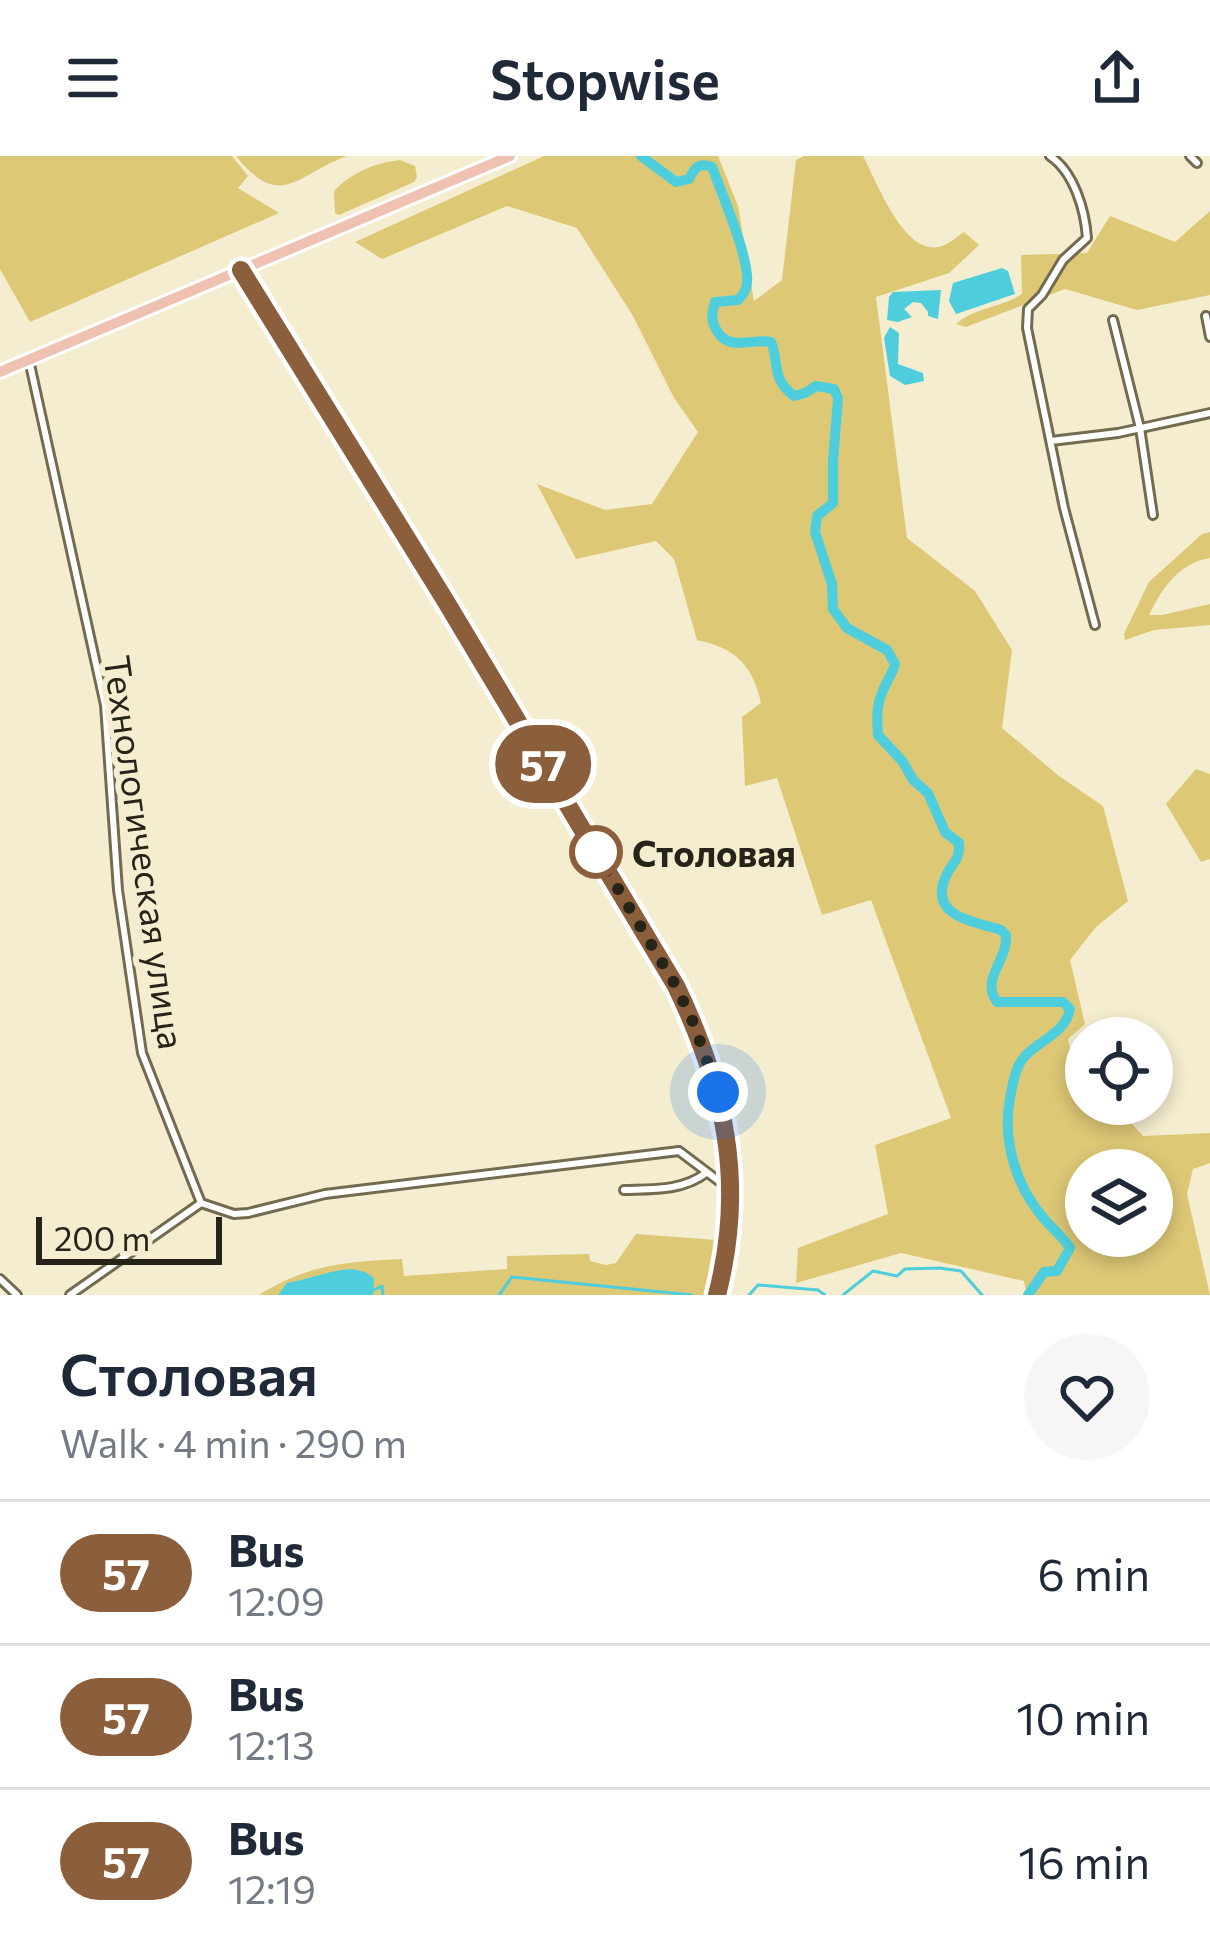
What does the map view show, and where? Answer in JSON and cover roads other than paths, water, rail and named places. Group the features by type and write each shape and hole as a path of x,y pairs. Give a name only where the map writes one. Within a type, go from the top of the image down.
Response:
{"main road":[{"path":"0,372 510,156"}],"street":[{"path":"1050,156 1060,163 1076,192 1088,238 1064,260 1028,309 1027,328 1064,508 1095,625"},
{"path":"241,270 457,619 693,1022 717,1087 731,1190 727,1258 717,1295"},
{"path":"1206,316 1210,337"},
{"path":"1113,320 1140,428 1153,515"},
{"name":"Технологическая улица","path":"29,360 104,705 118,890 142,1053 201,1204"},
{"path":"1051,441 1210,413"},
{"path":"70,1295 201,1204 234,1214 248,1213 325,1194 679,1151 731,1190"},
{"path":"624,1190 676,1187 706,1173"},
{"path":"0,1279 17,1295"}],"water":[{"path":"1002,268 1008,271 1015,294 956,314 949,301 953,283"},
{"path":"941,290 938,319 928,316 921,303 913,302 904,309 912,317 887,320 893,292"},
{"path":"890,327 899,333 898,364 923,373 924,381 905,385 890,376 884,338"},
{"path":"352,1269 374,1278 373,1295 278,1295 287,1283"}],"waterway":[{"path":"641,156 676,182 689,179 701,165 712,167 747,272 746,288 738,300 715,302 712,320 722,337 735,343 771,342 779,376 794,396 816,386 834,389 838,398 833,503 817,516 815,532 832,584 833,609 847,628 887,650 895,664 879,703 878,735 928,793 945,832 959,843 943,885 946,906 1006,935 992,985 997,1002 1063,1002 1070,1009 1058,1030 1022,1059 1010,1098 1008,1131 1019,1178 1035,1207 1070,1248 1057,1271 1044,1272 1028,1295"},
{"path":"843,1295 873,1271 897,1276 905,1269 939,1268 961,1271 982,1295"},
{"path":"499,1295 512,1277 692,1295"},
{"path":"749,1295 758,1285 818,1290 825,1295"},
{"path":"364,1295 382,1286 383,1295"}],"place":[{"name":"Столовая","path":"596,852"}]}
